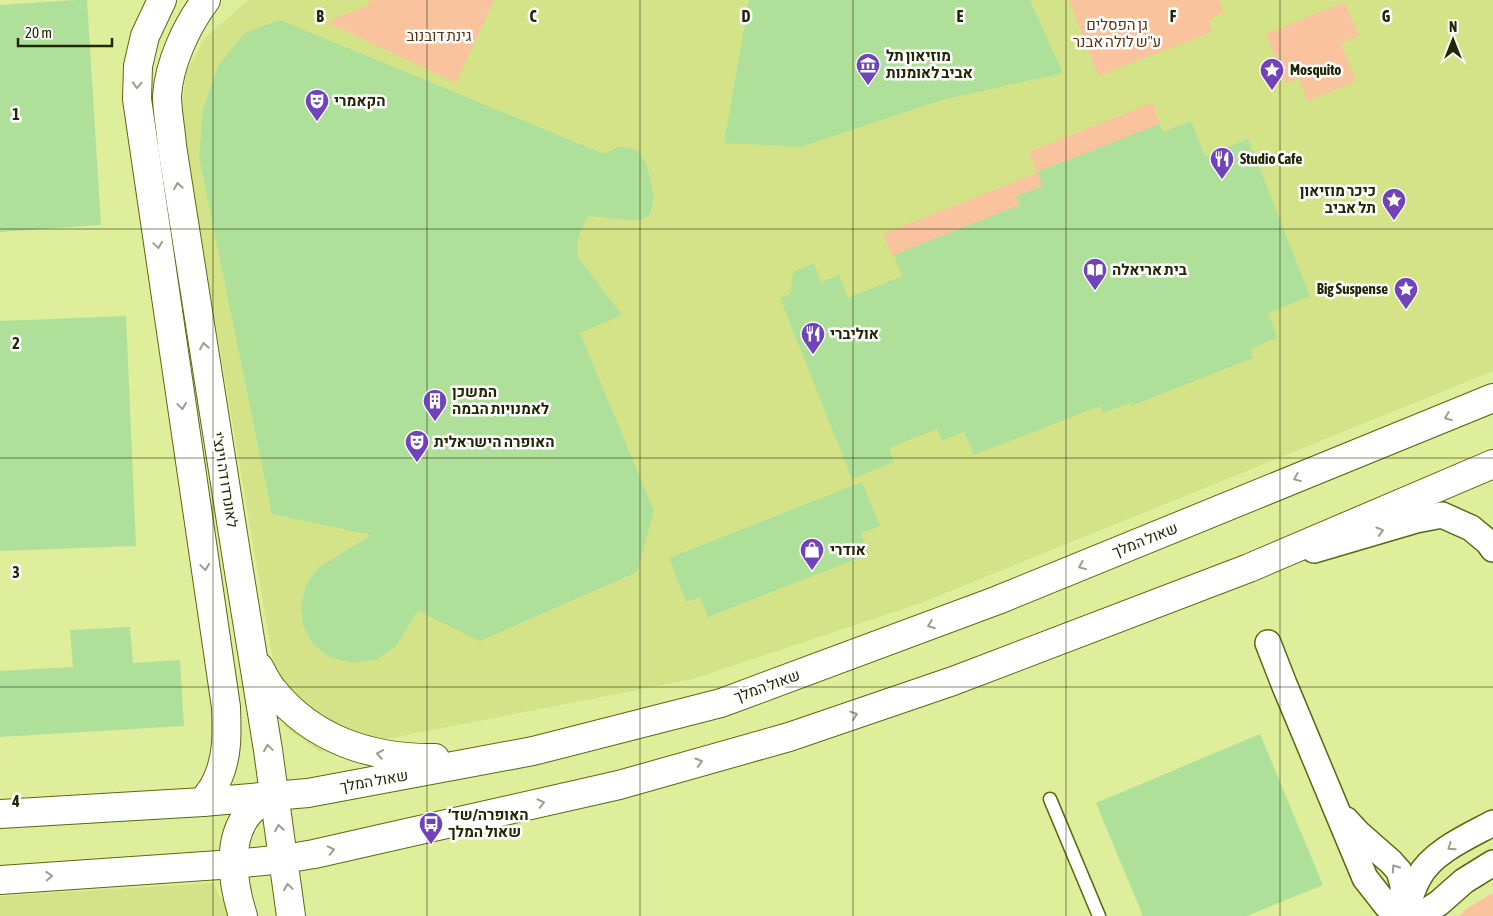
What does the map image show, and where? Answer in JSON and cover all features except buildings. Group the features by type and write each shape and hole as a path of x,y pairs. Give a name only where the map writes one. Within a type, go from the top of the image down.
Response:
{"street":[{"path":"162,0 145,36 138,66 137,99 226,707 225,758 216,783 203,802"},
{"name":"לאונרדו דה וינצ'י","path":"206,0 195,14 180,44 171,73 167,96 172,146 268,750 291,916"},
{"name":"שאול המלך","path":"0,814 203,802 308,793 533,751 730,700 998,600 1493,398"},
{"path":"0,880 284,859 323,852 619,785 789,737 953,681 1249,568 1493,464"},
{"path":"1249,568 1416,520 1442,515 1470,528 1488,542 1493,549"},
{"path":"1268,643 1336,808 1358,833 1399,871 1403,885 1402,915"},
{"path":"253,658 272,689 291,709 330,736 373,753 411,759 456,758 533,751"},
{"path":"243,916 238,901 234,843 239,828 248,814 256,806 274,797"},
{"path":"1402,915 1419,876 1430,863 1453,845 1493,823"},
{"path":"1402,915 1424,913 1464,882 1493,863"}],"lane":[{"path":"1050,799 1099,916"}],"shaded area":[{"path":"248,0 1493,0 1493,371 921,603 693,679 320,752 285,727 181,118 186,72 205,38"},
{"path":"213,883 230,916 0,916 0,896"}],"green space":[{"name":"גינת דובנוב","path":"370,0 494,0 456,83 327,22 368,5"},
{"name":"גן הפסלים ע\"ש לולה אבנר","path":"1069,0 1219,0 1224,13 1208,20 1212,32 1098,76"},
{"path":"1345,2 1359,36 1341,43 1356,81 1308,101 1299,78 1286,83 1266,34"},
{"path":"1152,103 1160,124 1038,172 1043,186 1016,196 1020,205 892,256 883,234 1037,173 1029,152"},
{"path":"1493,893 1493,916 1459,916 1467,908"}],"place":[{"name":"מוזיאון תל אביב לאומנות","path":"868,86"},
{"name":"Mosquito","path":"1272,91"},
{"name":"הקאמרי","path":"317,122"},
{"name":"Studio Cafe","path":"1222,180"},
{"name":"כיכר מוזיאון תל אביב","path":"1394,221"},
{"name":"בית אריאלה","path":"1095,291"},
{"name":"Big Suspense","path":"1406,310"},
{"name":"אוליברי","path":"813,355"},
{"name":"המשכן לאמנויות הבמה","path":"435,422"},
{"name":"האופרה הישראלית","path":"417,463"},
{"name":"אודרי","path":"812,571"},
{"name":"האופרה/שד׳ שאול המלך","path":"431,845"}]}
